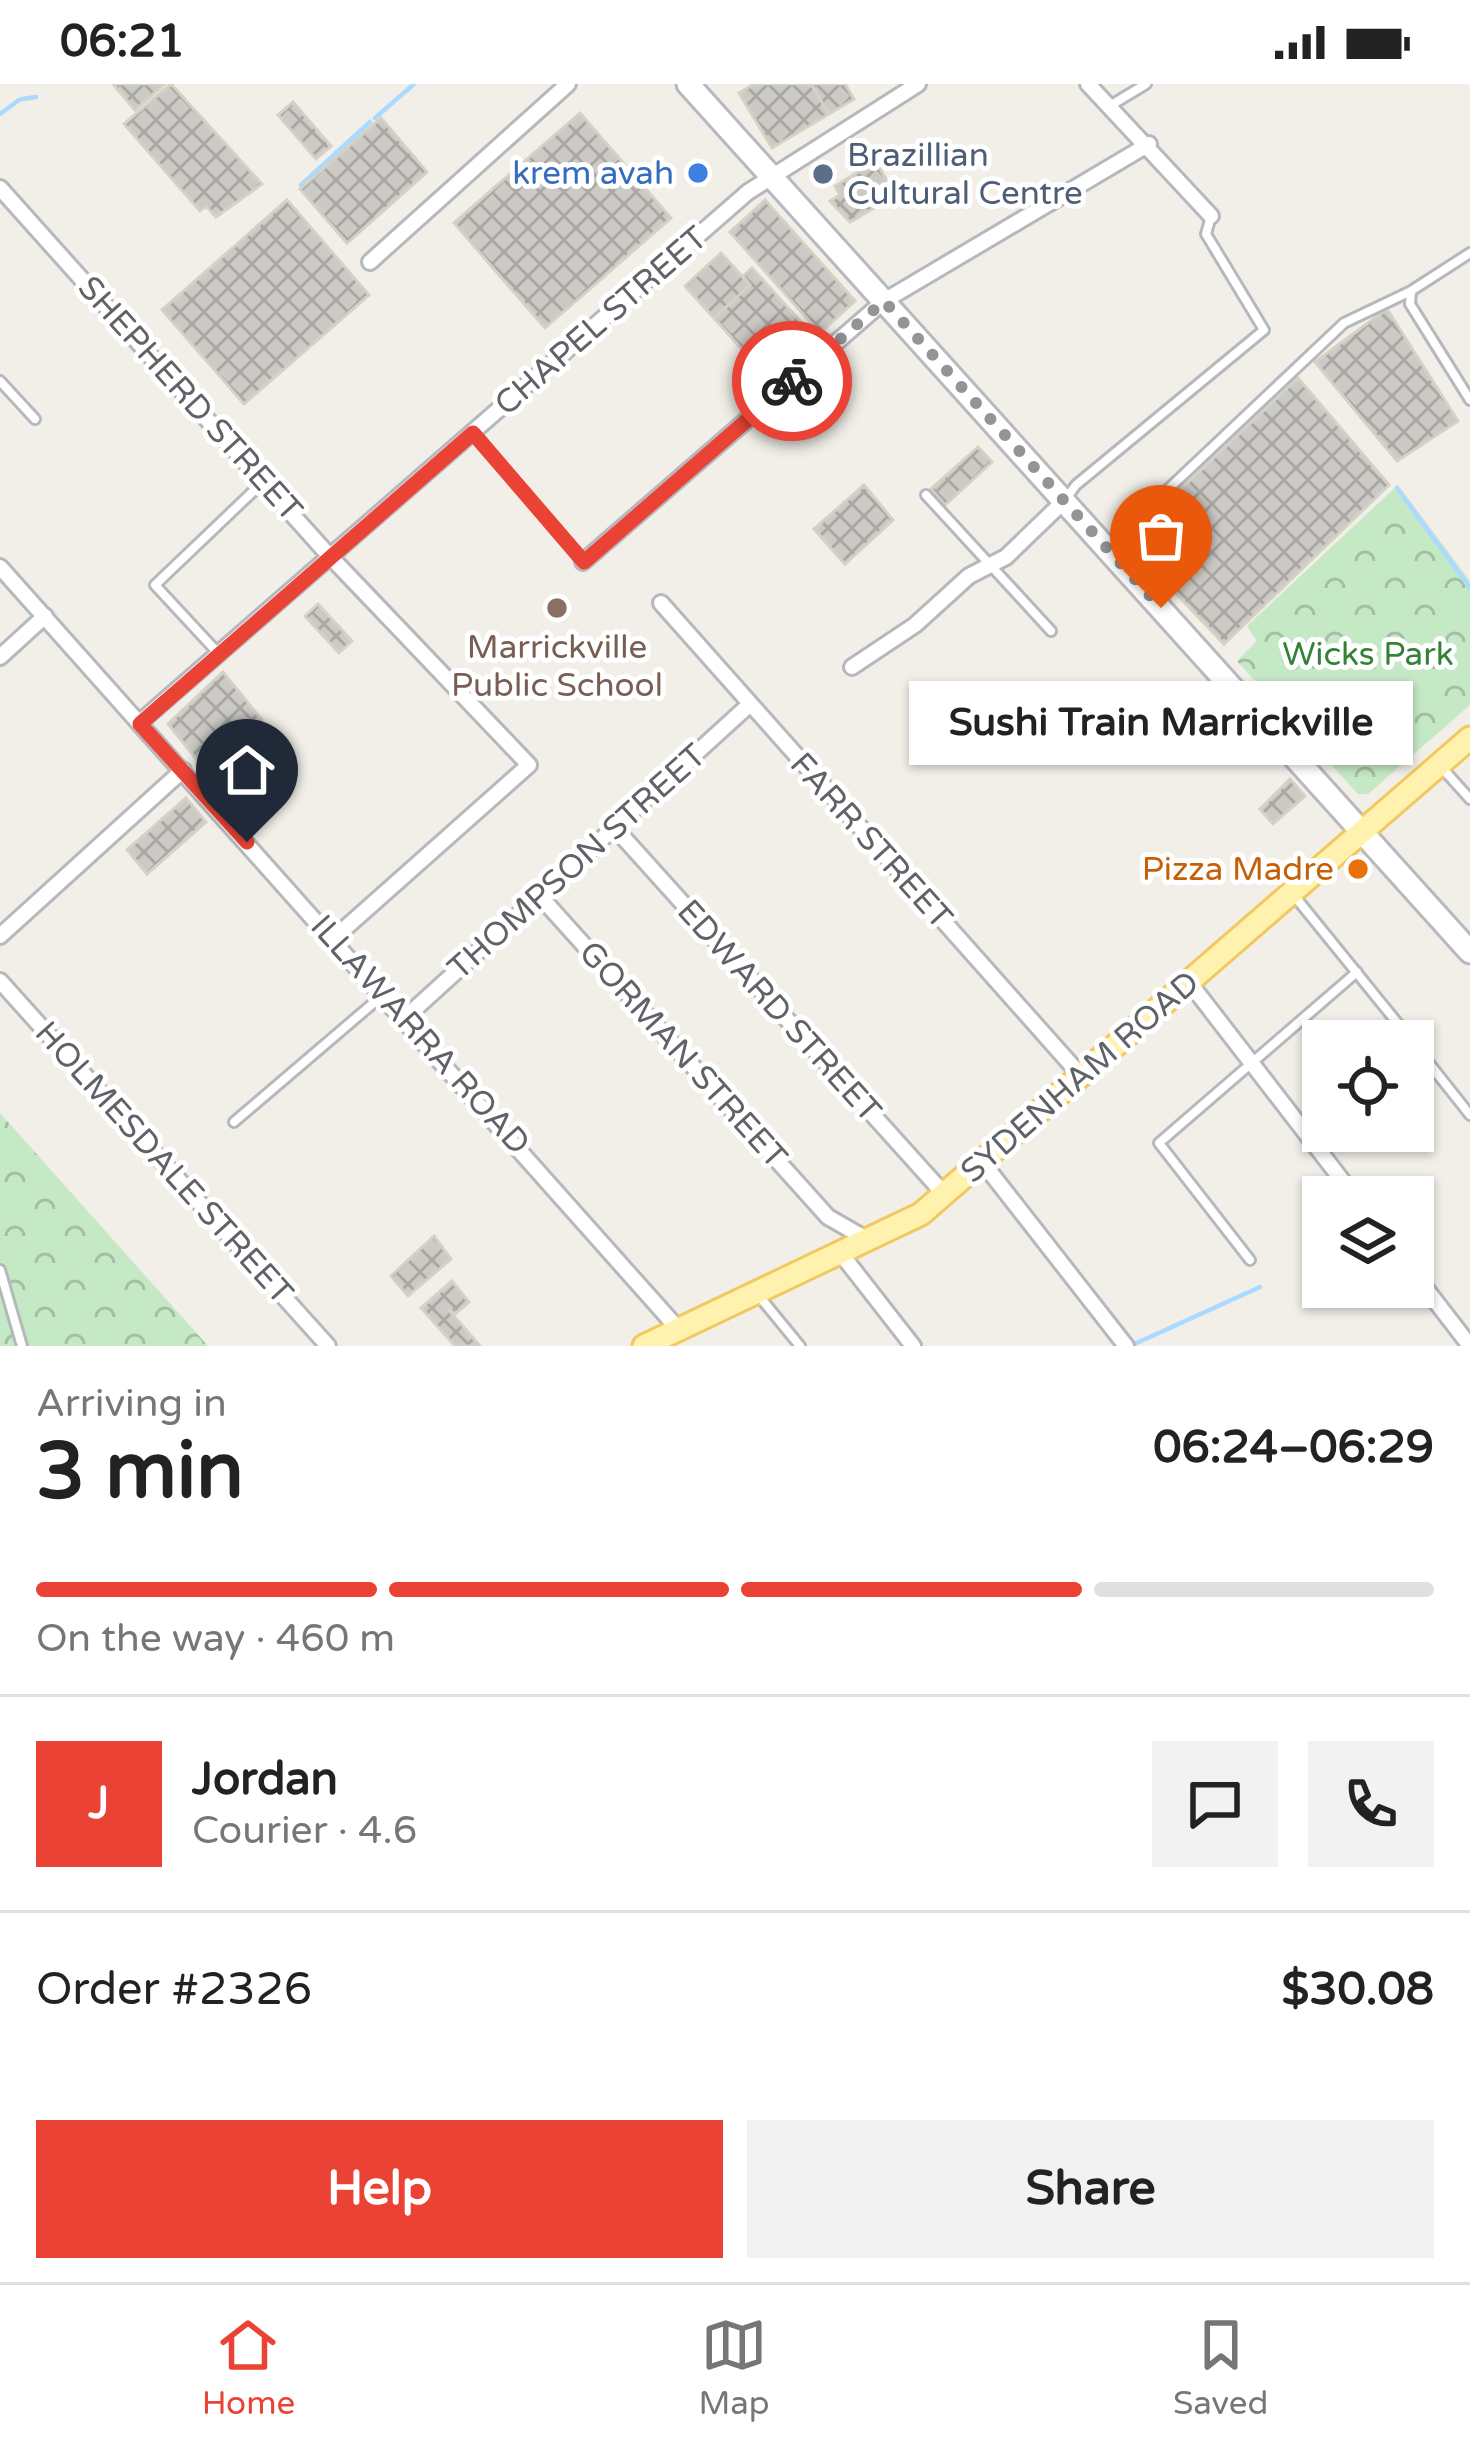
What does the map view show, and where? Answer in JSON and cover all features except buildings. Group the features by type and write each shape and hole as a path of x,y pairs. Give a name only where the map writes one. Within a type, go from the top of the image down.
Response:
{"main road":[{"path":"688,84 1470,952"},
{"name":"SYDENHAM ROAD","path":"644,1346 687,1338 758,1294 871,1241 945,1195 1470,738"}],"street":[{"path":"370,262 568,84"},
{"name":"CHAPEL STREET","path":"140,724 770,175 918,84"},
{"path":"1088,84 1150,144 1210,216"},
{"path":"584,562 884,301 1150,144"},
{"name":"SHEPHERD STREET","path":"0,188 331,555 529,765 333,939"},
{"path":"853,667 990,564 1006,557 1064,501"},
{"name":"ILLAWARRA ROAD","path":"0,567 687,1338"},
{"name":"FARR STREET","path":"662,603 1082,1077"},
{"path":"0,658 45,616"},
{"name":"THOMPSON STREET","path":"406,1018 749,706"},
{"path":"0,936 183,770"},
{"name":"EDWARD STREET","path":"614,826 945,1195"},
{"name":"GORMAN STREET","path":"538,894 828,1216 871,1241"},
{"name":"HOLMESDALE STREET","path":"0,981 328,1346"},
{"path":"1189,982 1339,1176"},
{"path":"983,1163 1125,1344"},
{"path":"828,1216 836,1258 913,1346"},
{"path":"1434,1299 1470,1346"}],"lane":[{"path":"1108,107 1146,84"},
{"path":"1064,501 1076,485 1264,330 1206,234 1210,216"},
{"path":"1107,548 1344,323 1411,291 1470,253"},
{"path":"1411,291 1410,304 1470,400"},
{"path":"0,381 35,419"},
{"path":"473,433 584,562"},
{"path":"219,654 155,585 265,479"},
{"path":"926,495 1051,631"},
{"path":"1439,764 1470,799"},
{"path":"1292,892 1395,1020"},
{"path":"1250,1260 1159,1143 1357,972"},
{"path":"234,1122 384,994"},
{"path":"1434,1069 1470,1114"},
{"path":"0,1270 22,1346"},
{"path":"758,1294 800,1346"}],"green space":[{"name":"Wicks Park","path":"1398,485 1470,581 1470,705 1368,794 1358,794 1237,661 1257,641 1247,626"},
{"path":"0,1113 208,1346 0,1346"}],"waterway":[{"path":"375,118 414,84"},
{"path":"22,99 36,97"},
{"path":"0,114 19,100"},
{"path":"301,185 370,122"},
{"path":"1397,488 1470,588"},
{"path":"1130,1346 1260,1287"}],"way so far":[{"path":"792,381 884,301 1161,608"}],"place":[{"name":"krem avah","path":"698,173"},
{"name":"Brazillian Cultural Centre","path":"823,174"},
{"name":"Marrickville Public School","path":"557,608"},
{"name":"Sushi Train Marrickville","path":"1161,608"},
{"name":"Pizza Madre","path":"1358,869"}],"route":[{"path":"247,842 140,724 473,433 584,562 792,381"}]}
